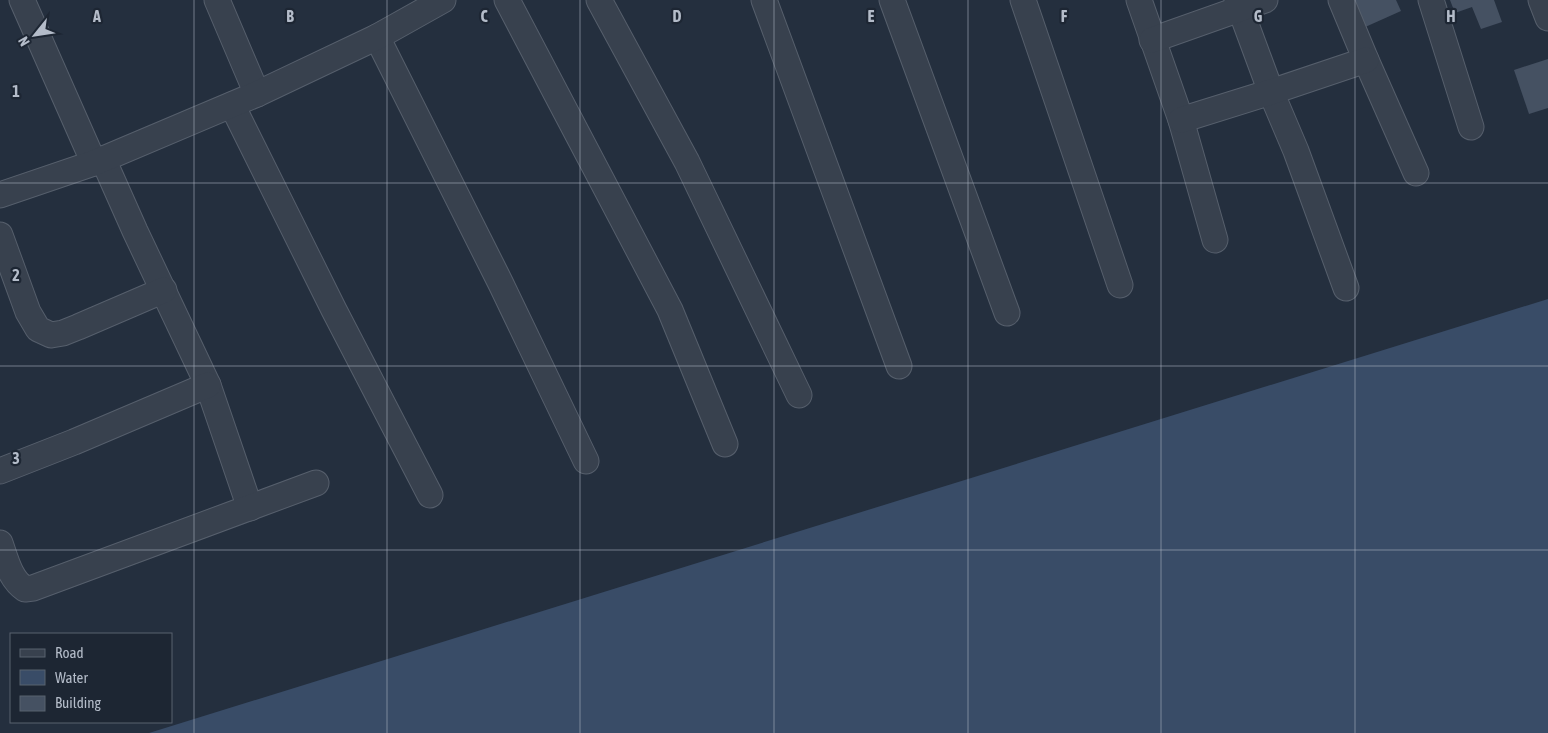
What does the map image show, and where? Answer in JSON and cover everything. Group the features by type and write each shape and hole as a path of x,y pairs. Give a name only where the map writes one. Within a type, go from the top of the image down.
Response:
{"street":[{"path":"22,0 98,161 135,231 208,384 250,508"},
{"path":"217,0 257,94"},
{"path":"0,195 98,161 257,94 378,37 443,0"},
{"path":"507,0 670,310 725,444"},
{"path":"598,0 687,162 799,395"},
{"path":"764,0 899,366"},
{"path":"892,0 1007,313"},
{"path":"1023,0 1120,285"},
{"path":"1138,0 1181,120 1216,240"},
{"path":"1152,40 1238,4 1265,0"},
{"path":"1341,0 1416,173"},
{"path":"1431,0 1471,127"},
{"path":"1542,0 1548,18"},
{"path":"1238,4 1271,92 1296,151 1346,288"},
{"path":"378,37 501,284 586,461"},
{"path":"1181,120 1366,60"},
{"path":"232,105 334,310 430,494"},
{"path":"0,235 28,312 38,329 51,335 63,334 164,290"},
{"path":"0,471 208,384"},
{"path":"0,543 16,583 25,589 33,588 316,483"}],"water":[{"path":"1548,299 1548,733 149,733"}],"building":[{"path":"1352,0 1396,0 1401,11 1363,28"},
{"path":"1450,0 1494,0 1502,22 1481,29 1472,7 1455,13"},
{"path":"1548,59 1548,108 1529,114 1514,70"}]}
